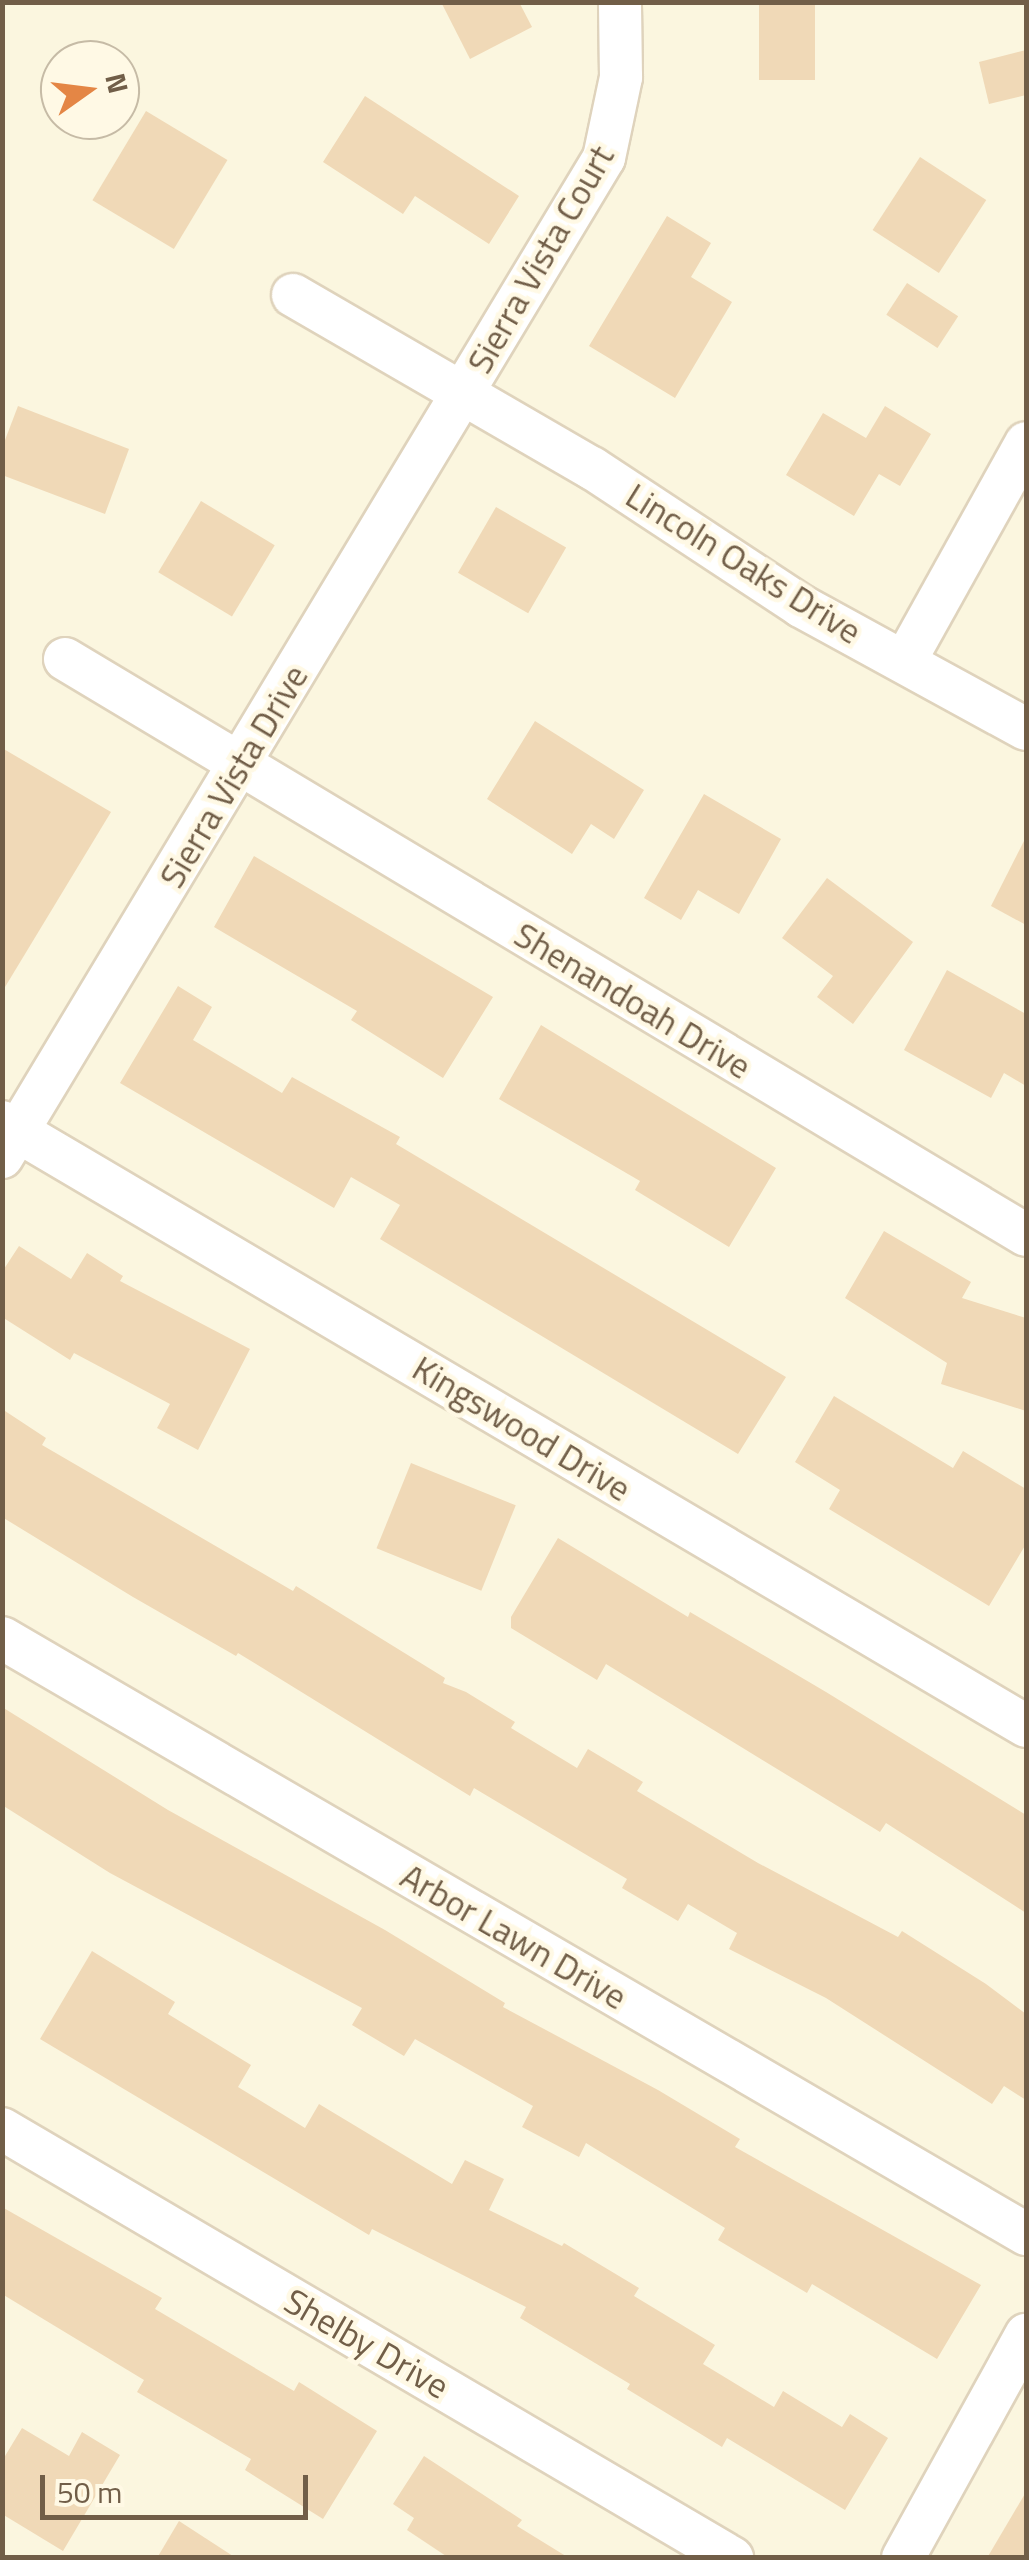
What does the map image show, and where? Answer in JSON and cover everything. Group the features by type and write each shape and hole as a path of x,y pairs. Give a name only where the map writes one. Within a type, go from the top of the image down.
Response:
{"street":[{"name":"Sierra Vista Court","path":"462,394 604,158 621,76 620,2"},
{"name":"Lincoln Oaks Drive","path":"293,294 592,468 802,606 1026,729"},
{"name":"Sierra Vista Drive","path":"8,1136 239,765 462,394"},
{"path":"906,660 1026,443"},
{"name":"Shenandoah Drive","path":"65,659 1026,1235"},
{"name":"Kingswood Drive","path":"8,1136 1026,1726"},
{"name":"Arbor Lawn Drive","path":"2,1638 1026,2234"},
{"name":"Shelby Drive","path":"2,2130 732,2558"},
{"path":"903,2558 1026,2334"}],"building":[{"path":"441,2 519,2 532,27 470,59"},
{"path":"759,2 815,2 815,80 759,80"},
{"path":"1026,50 1026,95 989,104 979,62"},
{"path":"365,96 519,196 489,244 415,196 403,214 323,162"},
{"path":"146,111 227,160 174,249 92,200 129,140 140,140 140,121"},
{"path":"920,157 986,200 939,273 873,230"},
{"path":"667,216 711,243 691,277 732,302 675,398 589,346"},
{"path":"907,283 958,316 937,348 886,315"},
{"path":"18,406 129,449 105,514 2,475 2,448"},
{"path":"885,406 931,434 900,486 879,474 854,516 786,475 823,413 866,438"},
{"path":"201,501 275,545 232,616 158,572"},
{"path":"496,507 566,548 528,613 458,573"},
{"path":"535,721 644,790 614,839 591,824 572,854 487,799"},
{"path":"2,748 111,812 2,992"},
{"path":"704,794 781,839 739,914 698,890 681,920 644,898"},
{"path":"1026,837 1026,925 991,906"},
{"path":"254,856 493,997 443,1078 351,1020 357,1011 214,927"},
{"path":"827,878 913,942 853,1024 817,997 833,976 782,938"},
{"path":"947,970 1026,1014 1026,1086 1004,1073 991,1098 904,1050"},
{"path":"178,986 212,1007 193,1040 282,1093 292,1077 400,1137 396,1144 786,1377 738,1454 380,1239 400,1205 351,1177 334,1208 120,1083"},
{"path":"541,1025 776,1168 729,1247 635,1190 640,1181 499,1099"},
{"path":"884,1231 971,1282 962,1298 1026,1318 1026,1411 941,1384 947,1363 845,1298"},
{"path":"19,1246 71,1279 87,1253 123,1276 120,1281 250,1349 198,1450 157,1428 170,1404 74,1353 70,1360 2,1317 2,1272"},
{"path":"834,1396 953,1468 963,1451 1026,1489 1026,1544 989,1606 829,1509 840,1490 795,1462"},
{"path":"2,1409 46,1438 42,1445 293,1591 296,1586 445,1678 443,1683 466,1692 515,1722 511,1728 577,1768 588,1749 643,1782 637,1791 758,1863 898,1937 902,1931 986,1984 1026,2014 1026,2100 1004,2086 992,2104 826,1998 729,1949 737,1933 688,1904 678,1921 622,1888 627,1879 474,1788 470,1796 238,1653 236,1656 133,1597 2,1517"},
{"path":"411,1463 516,1505 481,1591 377,1548"},
{"path":"558,1538 688,1617 690,1612 826,1692 1026,1815 1026,1913 886,1823 880,1832 606,1664 597,1680 511,1628 511,1617"},
{"path":"2,1707 168,1810 385,1930 505,2003 503,2007 740,2139 735,2147 981,2285 937,2359 812,2284 807,2293 718,2240 725,2228 586,2143 579,2157 522,2127 533,2106 415,2039 404,2056 352,2025 362,2008 110,1873 2,1805"},
{"path":"92,1951 175,2002 168,2014 251,2065 238,2087 305,2128 319,2104 452,2184 465,2160 504,2179 489,2210 562,2246 564,2243 639,2288 634,2296 715,2345 703,2364 774,2407 783,2391 842,2427 850,2414 888,2438 845,2510 727,2438 722,2447 627,2389 630,2384 520,2318 526,2307 372,2229 369,2235 40,2039"},
{"path":"2,2207 162,2298 155,2309 294,2391 299,2382 377,2431 323,2519 245,2470 251,2459 137,2392 144,2380 2,2294"},
{"path":"22,2428 69,2456 82,2432 120,2455 63,2551 2,2514 2,2461"},
{"path":"424,2456 522,2520 517,2526 569,2558 449,2558 407,2530 414,2518 393,2504"},
{"path":"1026,2492 1026,2558 987,2558"},
{"path":"179,2521 236,2558 157,2558"}]}
